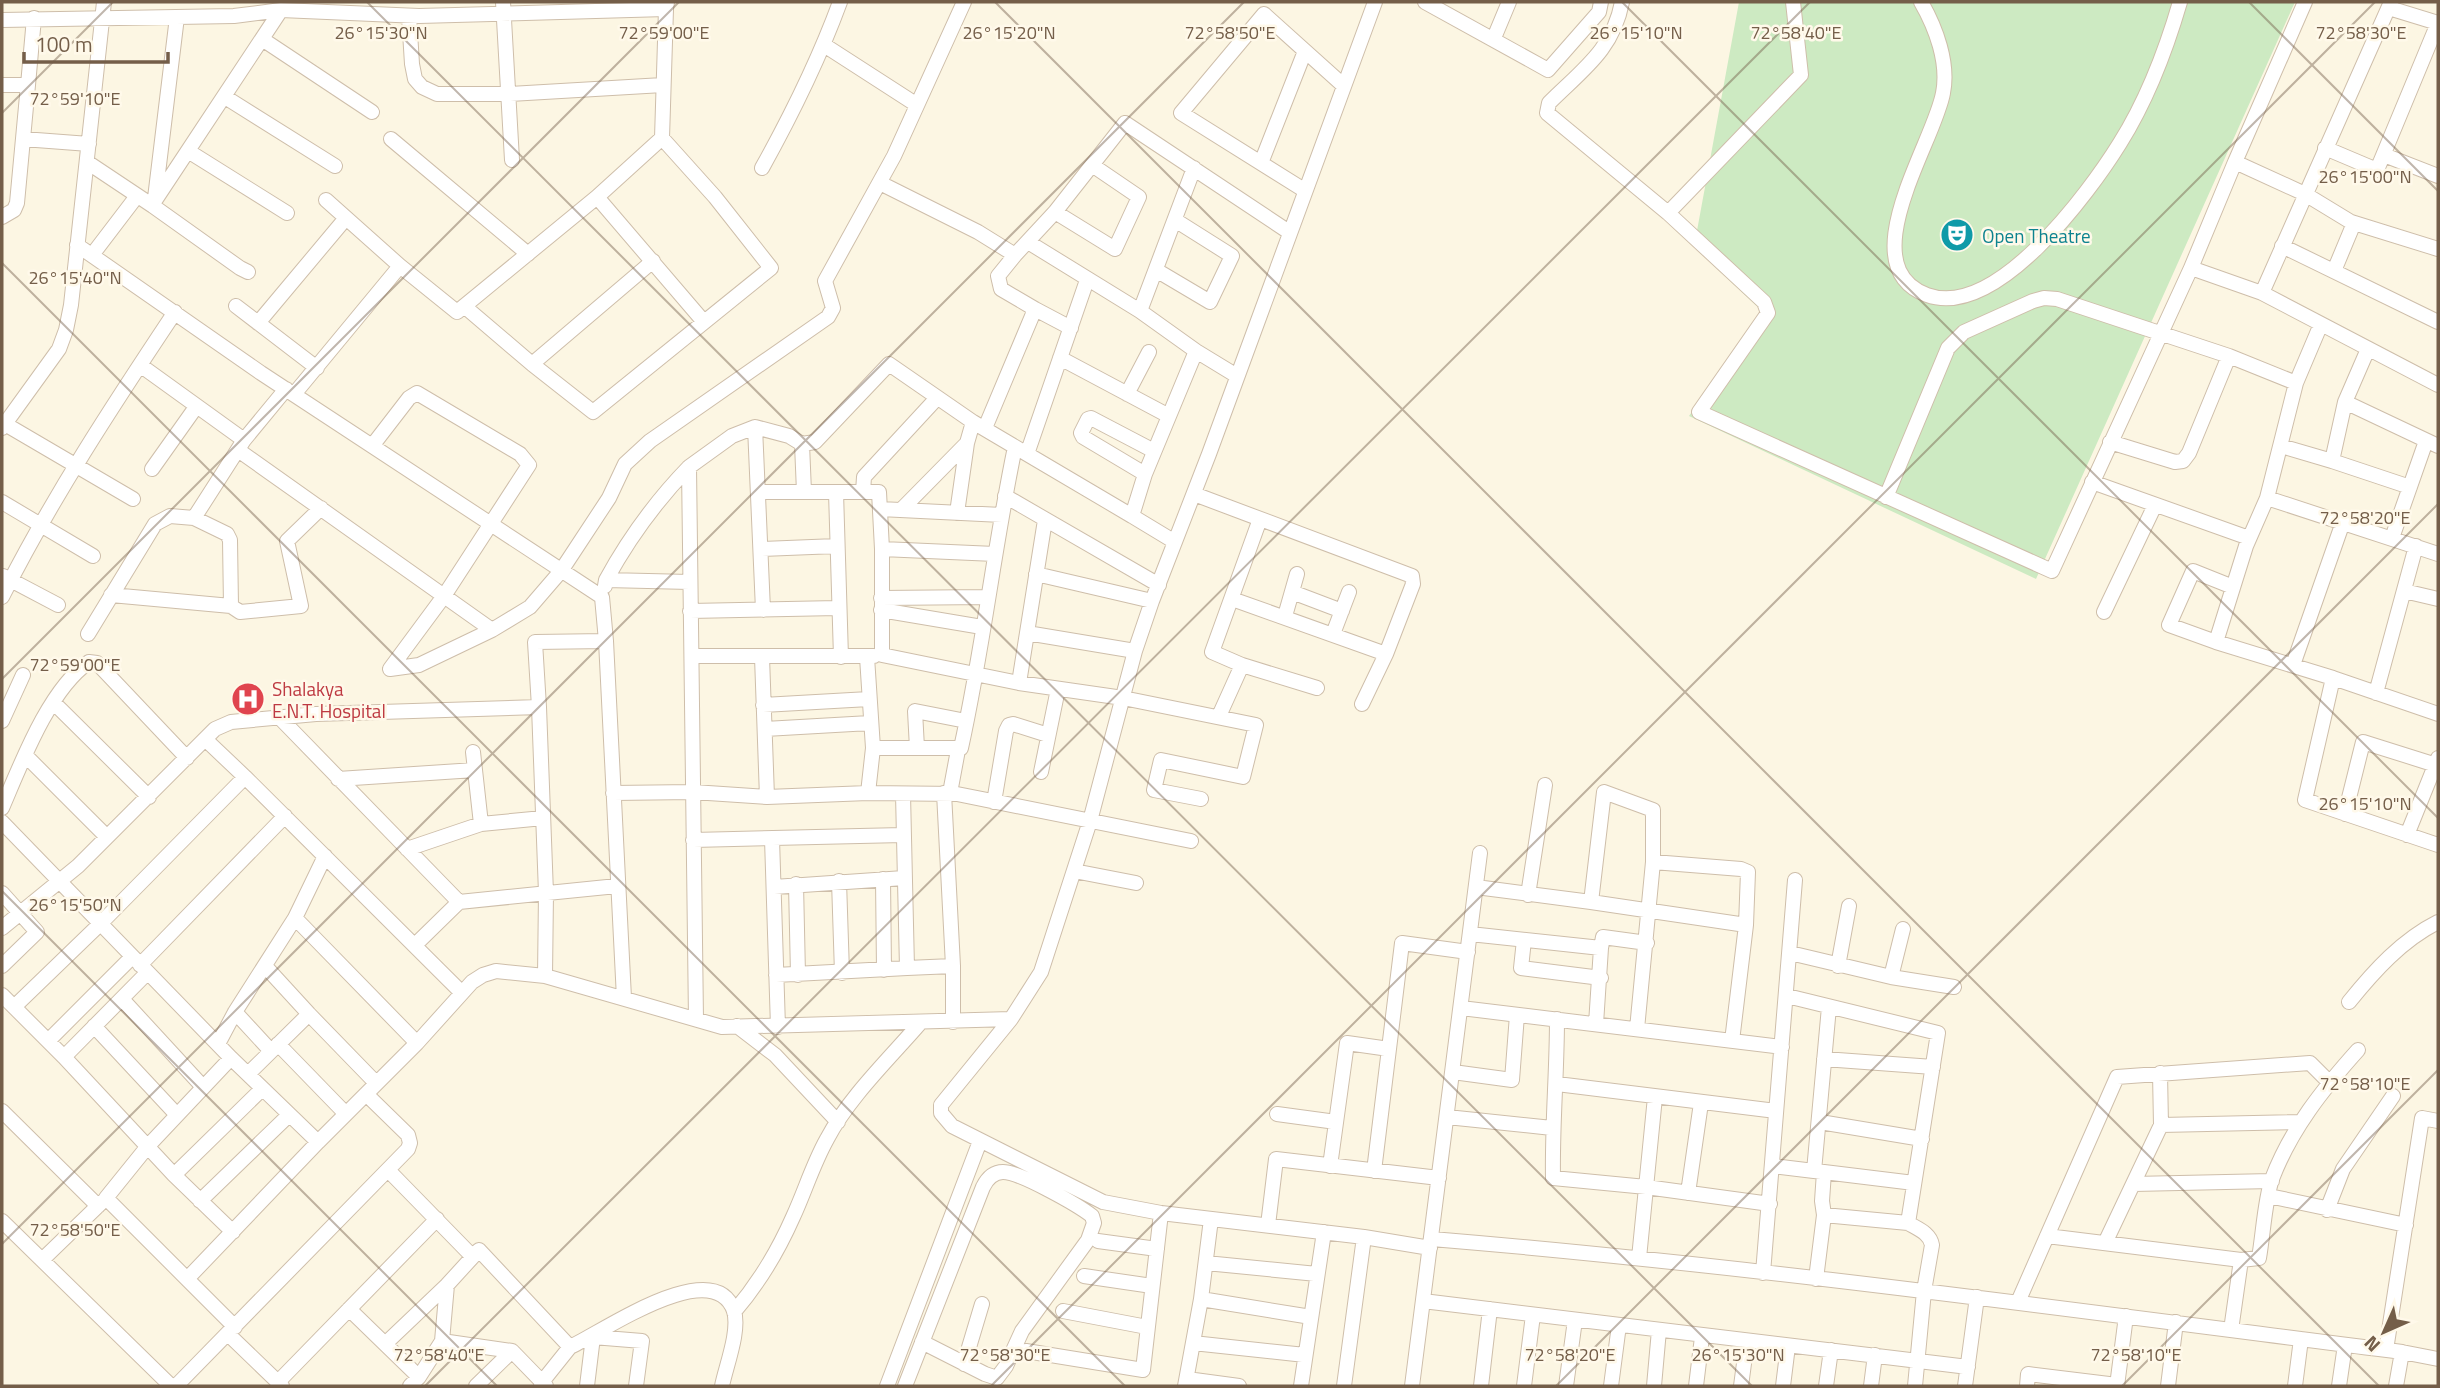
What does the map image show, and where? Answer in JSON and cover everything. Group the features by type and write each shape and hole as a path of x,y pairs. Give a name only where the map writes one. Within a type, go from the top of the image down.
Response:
{"street":[{"path":"104,2 78,245 66,330 59,349 3,426 133,499"},
{"path":"762,168 824,45 840,2"},
{"path":"372,446 409,398 418,393 520,454 529,465 444,596 390,670 419,666 492,630 530,607 564,573 609,498 625,464 650,441 828,317 833,308 825,281 880,183 964,2"},
{"path":"1375,2 1152,601 1135,651 1090,821 1041,972 1011,1019 940,1105 946,1120 1003,1153 1103,1202 1161,1213 1364,1237 1639,1258 2018,1302 2438,1359"},
{"path":"1428,2 1548,70 1599,12 1601,2"},
{"path":"1494,38 1509,2"},
{"path":"1622,2 1611,38 1601,52 1549,103 1547,113 1668,213 1763,302 1768,313 1699,412 2052,571 2191,268 2305,2"},
{"path":"1668,213 1801,75 1793,2"},
{"path":"1922,2 1938,39 1943,64 1943,93 1902,199 1894,246 1896,259 1906,280 1927,295 1944,298 1971,294 1995,283 2016,267 2064,219 2120,143 2161,59 2180,2"},
{"path":"2,20 234,16 281,10 409,16 503,7 667,5 663,138 715,197 771,268 593,412 464,306"},
{"path":"2262,293 2325,148 2390,5 2438,23 2377,170 2325,148"},
{"path":"503,7 512,160"},
{"path":"154,204 281,10"},
{"path":"1304,190 1181,113 1264,14 1344,86"},
{"path":"409,16 415,79 422,87 437,94 510,94 663,85"},
{"path":"154,204 177,17"},
{"path":"2,217 14,211 17,203 34,18"},
{"path":"262,39 372,112"},
{"path":"824,45 917,105"},
{"path":"1261,163 1305,51"},
{"path":"2,85 28,85"},
{"path":"225,97 335,166"},
{"path":"1070,328 1001,289 998,276 1055,212 1125,123 1289,232"},
{"path":"326,200 457,312 597,197 663,138"},
{"path":"23,139 89,144"},
{"path":"391,139 528,254"},
{"path":"188,152 287,213"},
{"path":"2384,155 2438,176"},
{"path":"87,162 137,197 154,204 248,272"},
{"path":"2235,162 2305,194 2354,223 2438,249"},
{"path":"1055,212 1115,249 1139,197 1092,165"},
{"path":"1140,311 1194,168"},
{"path":"880,183 1016,255"},
{"path":"92,254 137,197"},
{"path":"597,197 704,322"},
{"path":"258,323 346,218"},
{"path":"1156,270 1210,302 1233,256 1175,220"},
{"path":"2334,271 2354,223"},
{"path":"1028,242 1140,311 1237,376"},
{"path":"78,245 290,391 602,597"},
{"path":"2282,246 2438,322"},
{"path":"532,364 653,261"},
{"path":"194,518 241,445 290,391 317,368 400,265"},
{"path":"2191,268 2262,293 2438,384"},
{"path":"953,1022 947,793 961,746 976,674 1005,496 1060,358 1087,280"},
{"path":"1886,497 1948,348 1955,339 1964,332 2045,298 2057,299 2160,332 2296,383"},
{"path":"236,306 317,368"},
{"path":"901,510 967,443 979,425 1035,309"},
{"path":"2,597 6,578 175,312"},
{"path":"2216,642 2249,538 2267,498 2296,383 2321,324"},
{"path":"2332,461 2345,402 2368,349"},
{"path":"1132,516 1145,474 1196,351"},
{"path":"1127,394 1149,352"},
{"path":"2110,442 2175,462 2183,461 2189,453 2229,356"},
{"path":"1060,358 1169,416"},
{"path":"624,998 602,597 606,580 644,518 690,467 733,436 755,427 789,436 802,444 815,442 889,364 979,425 1175,542"},
{"path":"139,365 196,407 321,508 492,630"},
{"path":"863,492 864,477 937,398"},
{"path":"2345,402 2432,444 2410,487 2392,538"},
{"path":"152,469 196,407"},
{"path":"1145,474 1083,437 1081,433 1091,418 1154,451"},
{"path":"755,427 763,610"},
{"path":"957,513 967,443"},
{"path":"802,444 804,492"},
{"path":"2281,446 2410,487"},
{"path":"690,467 696,1019"},
{"path":"2092,482 2249,538"},
{"path":"759,492 879,492 882,654"},
{"path":"836,492 841,657"},
{"path":"1194,494 1412,576 1413,584 1386,654 1362,704"},
{"path":"1005,496 1159,585"},
{"path":"2267,498 2438,554"},
{"path":"2,502 93,556"},
{"path":"2104,612 2155,505"},
{"path":"111,595 231,606 240,612 301,606 286,541 321,508"},
{"path":"880,509 1002,515"},
{"path":"88,634 155,524 170,516 194,518 227,534 230,540 231,606"},
{"path":"1260,519 1212,652 1242,665 1317,688"},
{"path":"1019,683 1045,520"},
{"path":"2293,665 2343,522"},
{"path":"761,549 837,546"},
{"path":"2376,693 2416,546"},
{"path":"882,550 995,554"},
{"path":"2233,587 2193,571 2169,625 2438,714"},
{"path":"1036,574 1152,601"},
{"path":"1285,616 1297,574"},
{"path":"6,578 58,604"},
{"path":"606,580 690,582"},
{"path":"2404,591 2438,599"},
{"path":"1292,592 1342,611"},
{"path":"1333,634 1349,592"},
{"path":"881,604 987,597"},
{"path":"1232,599 1386,654"},
{"path":"881,604 982,627"},
{"path":"691,611 838,608"},
{"path":"1027,633 1135,651"},
{"path":"545,976 546,893 535,642 606,641"},
{"path":"692,656 867,657 882,654 1019,683 1123,698 1256,725 1243,776 1161,760 1154,790 1200,799"},
{"path":"762,657 767,797"},
{"path":"867,657 873,748 868,793"},
{"path":"2,808 53,702 89,662 97,663 187,758"},
{"path":"1219,716 1242,665"},
{"path":"2,721 23,675"},
{"path":"2333,678 2305,800 2438,845"},
{"path":"1041,772 1058,689"},
{"path":"763,705 869,699"},
{"path":"53,702 149,797"},
{"path":"2,928 78,866 222,724 316,713 539,708"},
{"path":"917,748 915,711 966,720"},
{"path":"280,718 459,902"},
{"path":"765,729 870,723"},
{"path":"994,802 1009,725 1048,735"},
{"path":"205,739 461,992"},
{"path":"2345,814 2363,741 2437,762 2407,835"},
{"path":"873,748 958,750"},
{"path":"473,752 481,824"},
{"path":"26,755 107,838"},
{"path":"338,779 475,770"},
{"path":"14,1007 245,777"},
{"path":"1528,895 1545,785"},
{"path":"613,793 693,792 767,797 947,793 1191,841"},
{"path":"1591,902 1604,792 1653,810 1650,911 1637,1029"},
{"path":"902,794 907,968"},
{"path":"48,1041 140,965 285,816"},
{"path":"407,849 481,824 543,818"},
{"path":"2,822 99,925 318,1142"},
{"path":"693,840 903,835"},
{"path":"772,839 778,1027"},
{"path":"1412,1386 1480,853"},
{"path":"218,1044 234,1012 295,918 325,856"},
{"path":"1653,862 1741,869 1748,872 1746,925 1732,1041"},
{"path":"1074,871 1136,883"},
{"path":"774,887 904,878"},
{"path":"883,879 884,970"},
{"path":"1763,1273 1795,880"},
{"path":"839,881 842,973"},
{"path":"796,884 798,975"},
{"path":"415,945 459,902 617,886"},
{"path":"1476,887 1746,925"},
{"path":"2,893 37,932 2,966"},
{"path":"1838,966 1849,906"},
{"path":"295,918 417,1043"},
{"path":"2349,1002 2376,968 2423,930 2438,922"},
{"path":"1891,977 1903,929"},
{"path":"1470,934 1601,948"},
{"path":"1596,1024 1603,937 1647,943"},
{"path":"1524,940 1521,968 1601,978"},
{"path":"1374,1171 1402,943 1468,952"},
{"path":"1790,953 1891,977 1954,987"},
{"path":"64,1057 122,999 140,965"},
{"path":"265,966 376,1083"},
{"path":"776,975 953,966"},
{"path":"187,1279 417,1043 461,992 482,975 496,971 545,976 722,1027 1011,1019"},
{"path":"2,995 174,1175 233,1232"},
{"path":"1787,996 1938,1033 1908,1223"},
{"path":"122,999 204,1087"},
{"path":"1816,1279 1824,1215 1819,1171 1820,1122 1829,1007"},
{"path":"1461,1008 1782,1047"},
{"path":"234,1012 346,1114"},
{"path":"248,1074 309,1014"},
{"path":"1453,1072 1512,1080 1517,1015"},
{"path":"1557,1020 1557,1084 1552,1128 1553,1178 1646,1187 1770,1204"},
{"path":"734,1312 758,1282 792,1219 813,1166 838,1122 852,1102 921,1023"},
{"path":"94,1026 177,1115"},
{"path":"737,1026 775,1055 838,1122"},
{"path":"1330,1166 1347,1043 1389,1049"},
{"path":"2047,1236 2241,1260 2259,1258 2272,1181 2300,1122 2358,1050"},
{"path":"42,1260 102,1202 148,1146 231,1058"},
{"path":"1824,1059 1933,1067"},
{"path":"2018,1302 2117,1076 2310,1063 2329,1083"},
{"path":"2105,1243 2161,1125 2161,1073"},
{"path":"1557,1084 1776,1111"},
{"path":"174,1175 262,1088"},
{"path":"2,1221 173,1386 408,1149 408,1135 366,1094"},
{"path":"1639,1258 1655,1097"},
{"path":"2328,1210 2343,1169 2393,1097"},
{"path":"1688,1193 1701,1103"},
{"path":"2,1111 187,1279 280,1384 437,1219"},
{"path":"1277,1114 1336,1122"},
{"path":"200,1201 289,1115"},
{"path":"1447,1117 1552,1128"},
{"path":"2386,1350 2422,1118 2438,1121"},
{"path":"1820,1122 1922,1139"},
{"path":"2161,1125 2300,1122"},
{"path":"887,1386 980,1140"},
{"path":"905,1386 983,1187 1003,1153"},
{"path":"1268,1225 1276,1159 1439,1178"},
{"path":"1773,1166 1914,1183"},
{"path":"388,1170 472,1256"},
{"path":"922,1342 993,1379 1002,1374 1016,1340 1088,1240 1094,1223 1092,1216 1083,1209 1018,1176 1003,1172 991,1176"},
{"path":"2133,1184 2272,1181"},
{"path":"2269,1196 2406,1225"},
{"path":"1026,1351 1143,1370 1161,1213"},
{"path":"1824,1215 1908,1223 1931,1238 1915,1386"},
{"path":"1211,1219 1201,1299 1186,1382 1239,1386"},
{"path":"1301,1386 1324,1232"},
{"path":"2,1234 159,1386"},
{"path":"1344,1386 1364,1237"},
{"path":"1098,1241 1157,1249"},
{"path":"386,1344 479,1250 570,1347"},
{"path":"2231,1330 2241,1260"},
{"path":"1206,1263 1317,1274"},
{"path":"1084,1276 1152,1286"},
{"path":"349,1309 386,1344 415,1382 442,1341 447,1284"},
{"path":"442,1341 512,1351 543,1385 570,1347 628,1315 699,1290 719,1294 727,1300 734,1312 735,1329 722,1386"},
{"path":"1965,1386 1977,1297"},
{"path":"1201,1299 1311,1317"},
{"path":"1423,1301 1702,1337 1875,1354 1968,1367"},
{"path":"964,1364 982,1304"},
{"path":"1481,1386 1490,1309"},
{"path":"1063,1311 1147,1328"},
{"path":"1524,1386 1533,1315"},
{"path":"2026,1386 2028,1374 2070,1383 2117,1385 2126,1316"},
{"path":"1566,1386 1575,1320"},
{"path":"2168,1386 2176,1322"},
{"path":"1611,1386 1619,1325"},
{"path":"1654,1386 1659,1330"},
{"path":"587,1386 593,1336"},
{"path":"593,1336 642,1341 636,1386"},
{"path":"1696,1386 1702,1337"},
{"path":"2295,1386 2301,1339"},
{"path":"1741,1386 1746,1341"},
{"path":"1193,1343 1305,1355"},
{"path":"2339,1386 2345,1345"},
{"path":"1783,1386 1788,1346"},
{"path":"1826,1386 1830,1350"},
{"path":"476,1386 512,1351"},
{"path":"2396,1386 2402,1352"},
{"path":"1871,1386 1875,1354"}],"green space":[{"path":"1739,2 2295,2 2036,579 1689,416 1763,312 1694,247"}],"place":[{"name":"Open Theatre","path":"1957,235"},
{"name":"Shalakya E.N.T. Hospital","path":"248,699"}]}
